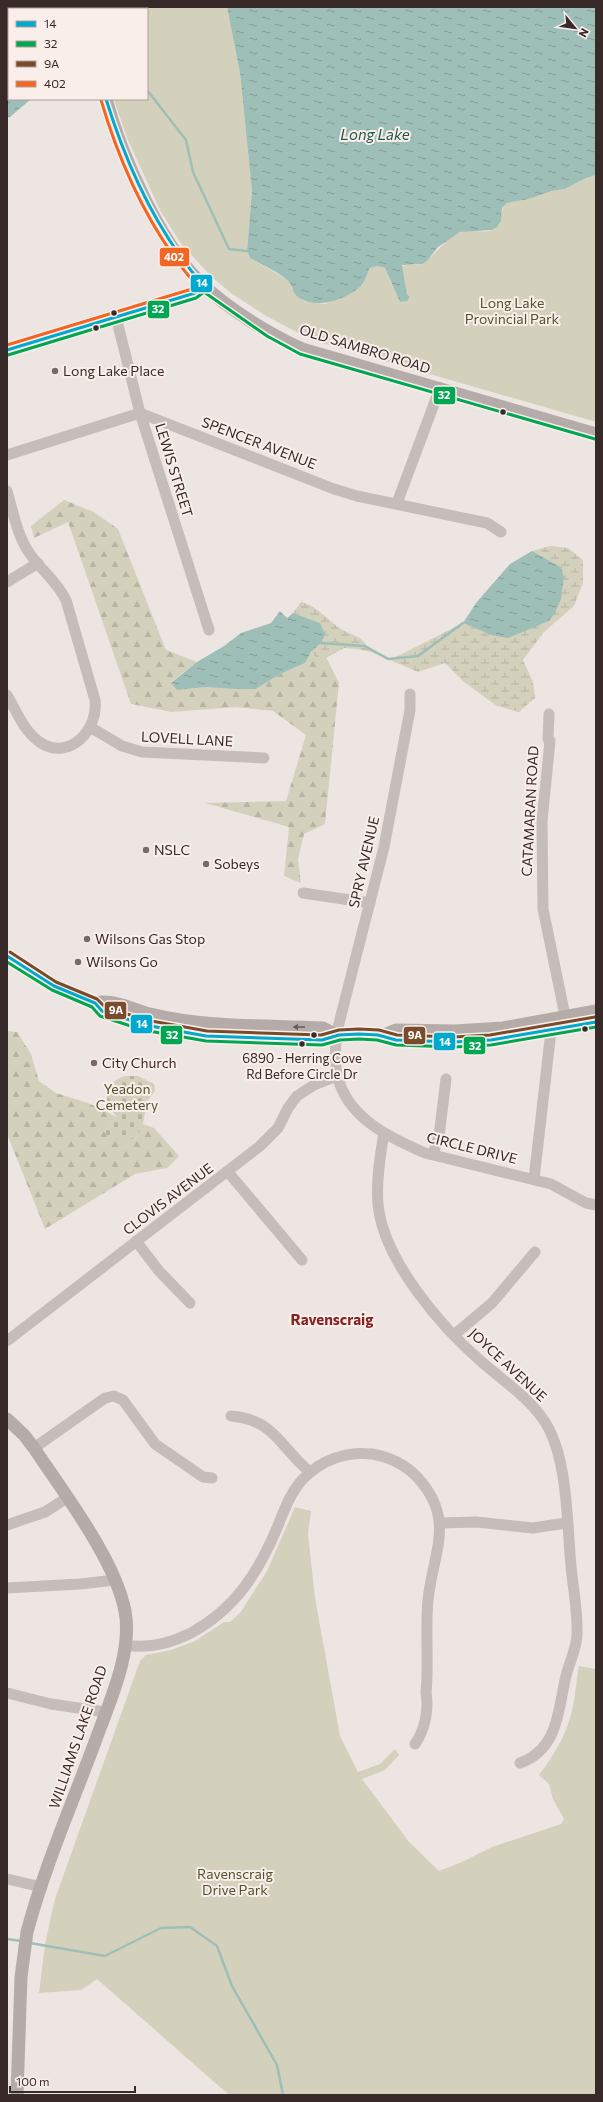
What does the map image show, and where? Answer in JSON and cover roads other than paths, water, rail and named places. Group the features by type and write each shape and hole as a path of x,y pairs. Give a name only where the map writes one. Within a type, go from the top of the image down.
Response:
{"main road":[{"name":"OLD SAMBRO ROAD","path":"106,100 121,146 154,214 179,258 203,285 270,332 302,349 596,434"},
{"path":"7,350 195,292 203,285"},
{"path":"7,956 54,986 95,1003 106,1001 150,1014 209,1025 323,1028 336,1035 384,1035 396,1030 454,1031 566,1022 596,1022"},
{"path":"384,1035 396,1040 476,1041 551,1031 566,1022 596,1011"},
{"name":"WILLIAMS LAKE ROAD","path":"7,1419 34,1448 67,1498 115,1580 125,1612 125,1645 119,1672 31,1918 24,1947 17,2095"}],"street":[{"name":"LEWIS STREET","path":"116,317 140,413 209,630"},
{"path":"397,503 440,388"},
{"path":"7,455 140,413"},
{"name":"SPENCER AVENUE","path":"140,413 334,489 357,496 397,503 487,523 502,532"},
{"path":"7,490 24,544 38,563 58,585 69,607 95,700 95,712 90,728 83,737 71,745 57,748 46,745 36,739 26,729 7,695"},
{"path":"7,582 38,563"},
{"name":"SPRY AVENUE","path":"336,1035 384,847 410,710 410,694"},
{"name":"CATAMARAN ROAD","path":"549,714 548,739 550,741 542,821 543,908 566,1022"},
{"name":"LOVELL LANE","path":"90,728 117,744 135,751 264,758"},
{"path":"303,893 370,903"},
{"path":"534,1179 551,1031"},
{"name":"CIRCLE DRIVE","path":"336,1035 335,1064 337,1076 344,1093 356,1111 368,1122 384,1133 419,1151 551,1184 586,1203 596,1205"},
{"name":"CLOVIS AVENUE","path":"7,1341 228,1172 271,1137 297,1096 314,1085 337,1076"},
{"path":"433,1154 439,1136 446,1079"},
{"name":"JOYCE AVENUE","path":"384,1133 378,1190 380,1213 386,1235 401,1267 416,1290 454,1335 477,1358 530,1404 549,1429 558,1452 563,1483 577,1637 566,1676 560,1713 555,1728 538,1753 520,1763"},
{"path":"228,1172 302,1260"},
{"path":"136,1241 158,1271 190,1303"},
{"path":"454,1335 492,1303 535,1252"},
{"path":"34,1448 105,1398 114,1396 123,1400 155,1444 203,1477 212,1478"},
{"path":"231,1416 250,1419 271,1430 299,1463 310,1472"},
{"path":"125,1645 147,1646 178,1638 208,1622 227,1608 243,1591 257,1572 296,1487 310,1472 327,1461 347,1454 367,1453 395,1460 410,1470 428,1490 436,1504 440,1523 440,1543 428,1602 426,1693 428,1704 418,1739 415,1744"},
{"path":"7,1526 45,1512 67,1498"},
{"path":"440,1523 476,1522 527,1528 566,1523"},
{"path":"7,1588 80,1584 115,1580"},
{"path":"7,1693 44,1703 105,1712"},
{"path":"7,1879 42,1887"}],"water":[{"name":"Long Lake","path":"227,7 596,7 596,175 586,178 565,189 552,191 529,199 507,203 502,208 501,221 497,227 492,230 460,232 438,247 427,261 422,264 402,265 407,294 410,297 407,301 400,302 385,268 377,266 370,268 362,285 354,292 346,296 330,302 322,303 305,301 296,295 287,280 250,258 247,251 252,191 240,73"},
{"path":"7,81 8,100 30,100 10,117 7,117"},
{"path":"532,551 561,567 564,577 561,599 555,613 549,621 508,638 491,635 463,623 476,603 510,564"},
{"path":"280,611 287,618 293,613 320,623 325,634 321,643 311,652 305,663 280,674 256,689 206,687 177,690 171,683 197,662 224,646 241,633 271,623"}],"waterway":[{"path":"148,91 186,140 193,172 229,249 247,251"},
{"path":"321,643 365,646 388,659 418,656 463,623"},
{"path":"30,1943 105,1956 161,1928 190,1927 217,1946 232,1986 277,2065 283,2095"},
{"path":"7,1939 21,1941"}],"place":[{"name":"Long Lake Place","path":"55,371"},
{"name":"NSLC","path":"146,850"},
{"name":"Sobeys","path":"206,864"},
{"name":"Wilsons Gas Stop","path":"87,939"},
{"name":"Wilsons Go","path":"78,962"},
{"name":"6890 - Herring Cove Rd Before Circle Dr","path":"302,1044"},
{"name":"City Church","path":"94,1063"}],"district":[{"name":"Ravenscraig","path":"332,1320"}],"park label":[{"name":"Long Lake Provincial Park","path":"512,312"},
{"name":"Yeadon Cemetery","path":"127,1098"},
{"name":"Ravenscraig Drive Park","path":"235,1882"}]}
